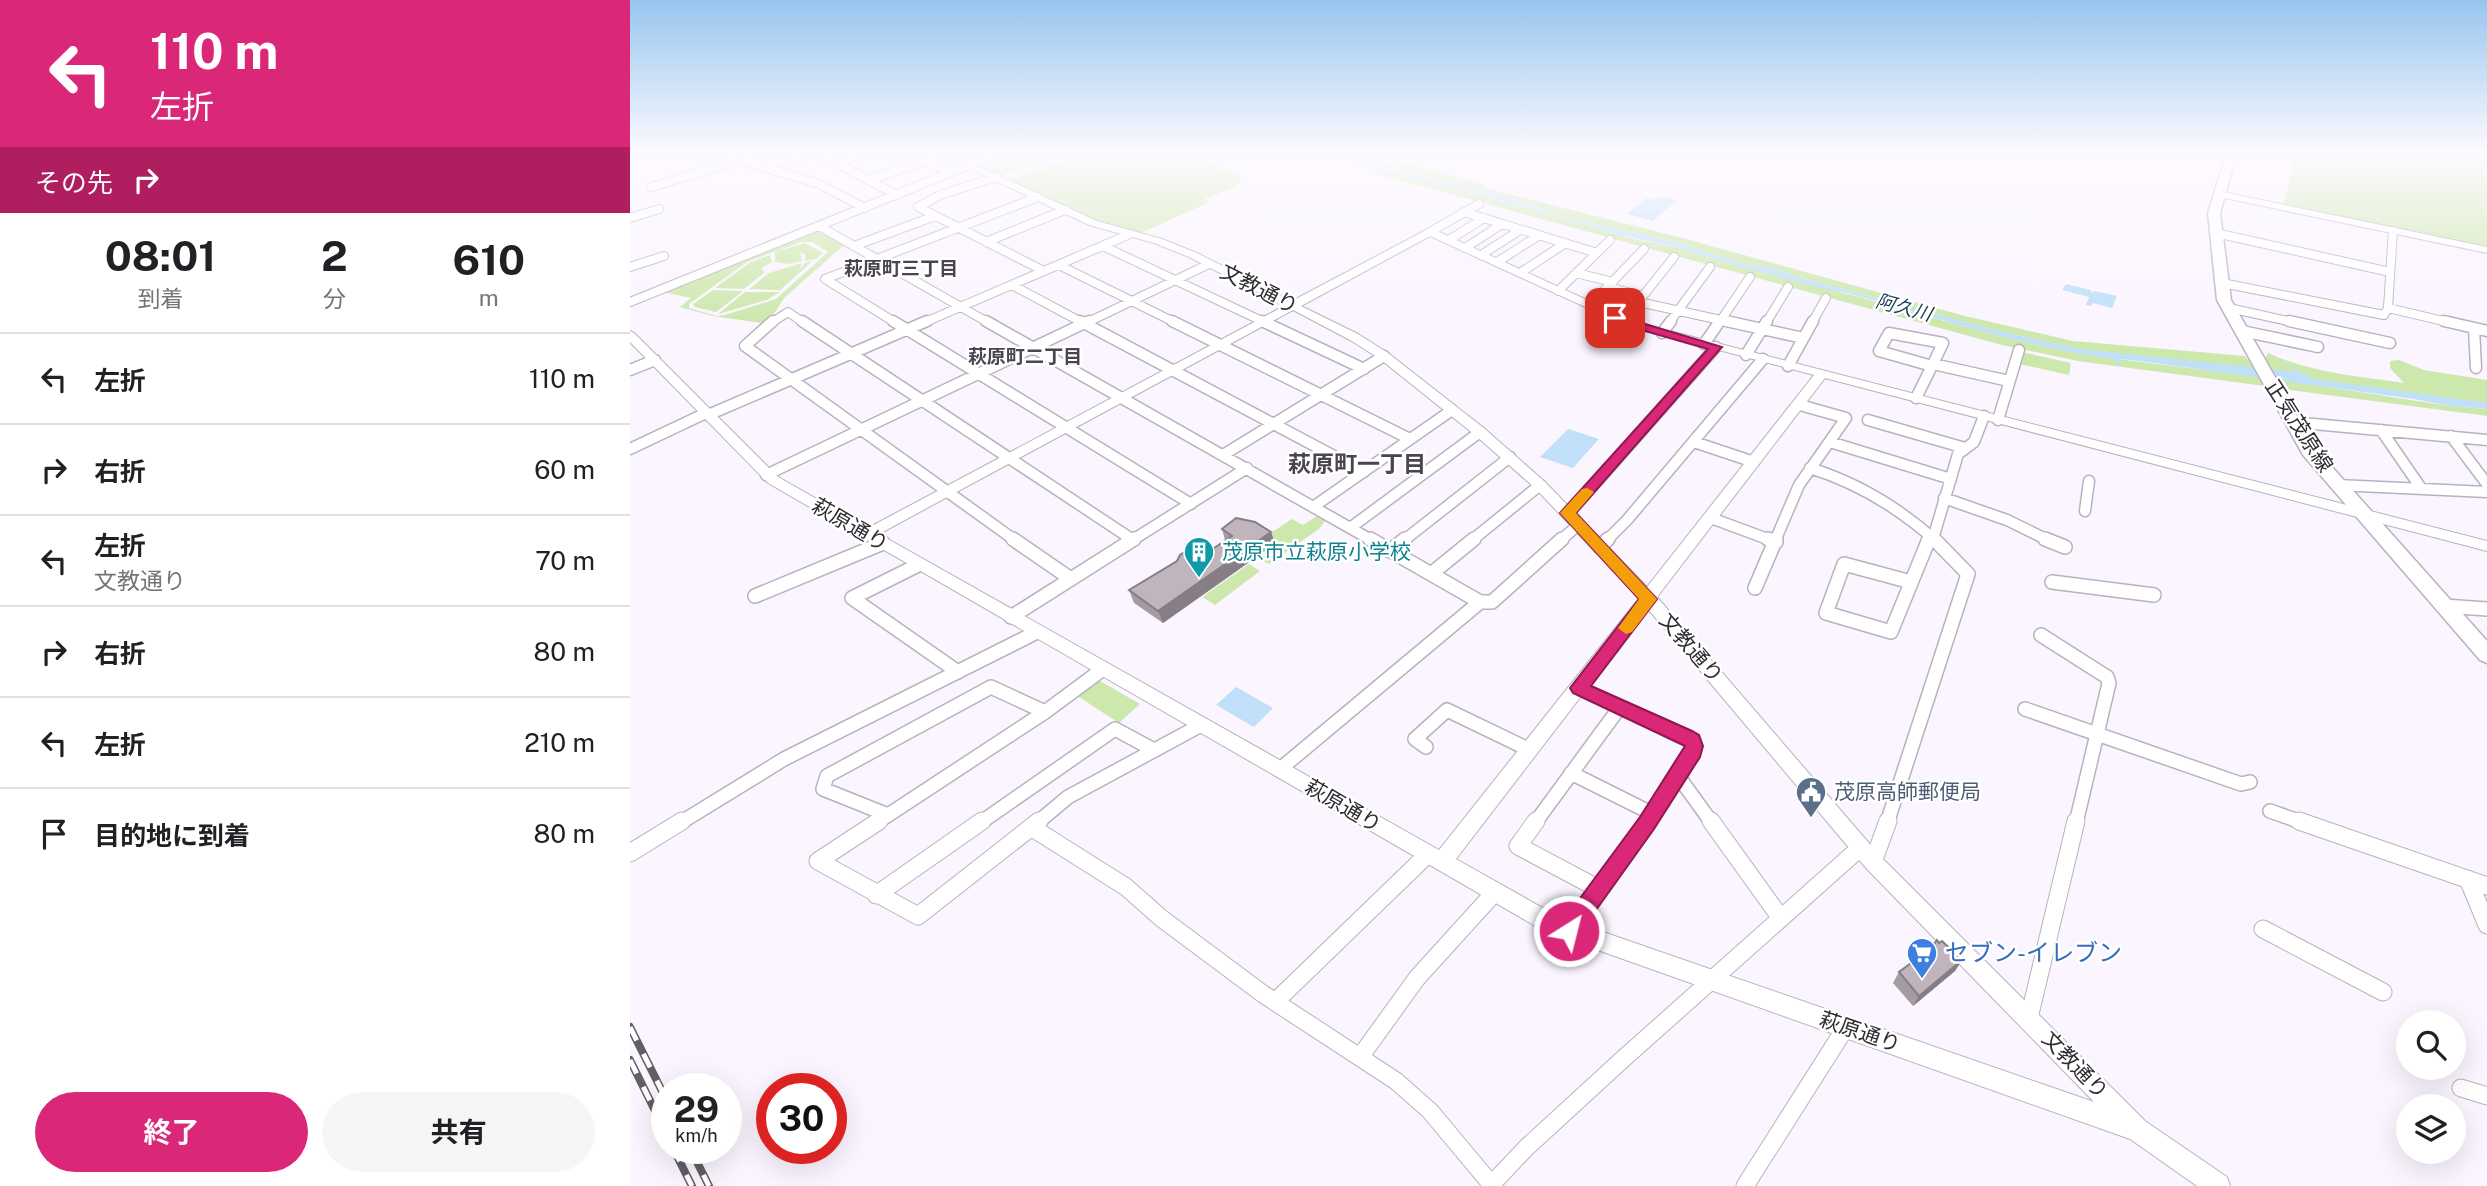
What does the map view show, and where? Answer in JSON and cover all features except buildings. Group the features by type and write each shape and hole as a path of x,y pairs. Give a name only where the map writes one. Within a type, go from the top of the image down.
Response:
{"main road":[{"name":"正気茂原線","path":"2215,208 2222,293 2309,451 2487,655"}],"street":[{"path":"630,302 864,208"},
{"path":"921,208 1044,271"},
{"path":"1009,208 825,279 1191,504"},
{"name":"文教通り","path":"1062,208 1093,223 1168,244 1354,337 1384,356 1510,457 1648,599 1873,862 2137,1129 2218,1186"},
{"path":"755,596 875,539 946,493 1471,208"},
{"path":"2286,208 2487,250"},
{"path":"630,218 659,209"},
{"path":"986,242 1065,210"},
{"path":"1464,212 1597,253"},
{"path":"854,246 935,216"},
{"path":"1449,240 1484,218"},
{"path":"1465,248 1502,224"},
{"path":"819,226 1480,602 1492,602 1573,519 1710,345 1719,320 1750,277"},
{"path":"1481,255 1520,230"},
{"path":"2222,283 2384,315 2388,308 2393,231"},
{"path":"1428,233 1449,240 1623,321 1662,333 2487,546"},
{"path":"2216,233 2390,272"},
{"path":"630,449 1130,234"},
{"path":"1497,262 1538,236"},
{"path":"1558,291 1610,240"},
{"path":"1520,273 1564,244"},
{"path":"1102,246 1364,369"},
{"path":"1589,306 1644,249"},
{"path":"630,267 664,256"},
{"path":"1623,321 1674,257"},
{"path":"766,475 1209,264"},
{"path":"1059,265 1410,439"},
{"path":"1662,333 1710,267"},
{"path":"1576,273 1679,311 1803,338"},
{"path":"1012,285 1364,472"},
{"path":"1746,355 1788,287"},
{"path":"1788,366 1826,298"},
{"path":"2229,308 2390,343"},
{"path":"2388,308 2487,331"},
{"path":"1071,579 946,493 745,346 780,314 788,312 1133,540"},
{"path":"2474,328 2476,368"},
{"path":"2242,331 2318,347"},
{"path":"1916,398 1932,365 1943,343 1889,333 1879,351 1932,365 2009,382"},
{"name":"萩原通り","path":"630,335 766,475 918,565 1551,924 2137,1129"},
{"path":"1998,420 2019,350"},
{"path":"1223,455 1384,356"},
{"path":"1600,547 1763,359"},
{"path":"630,370 655,360"},
{"path":"1275,1002 1435,858 1530,750 1821,375"},
{"path":"1755,588 1799,485 1846,418 1800,405"},
{"path":"1313,507 1452,410"},
{"path":"1911,582 1844,564 1826,613 1891,632 1935,532 1958,454 1974,442 1984,416"},
{"path":"1868,420 1965,448"},
{"path":"2292,422 2487,440"},
{"path":"2381,430 2421,488"},
{"path":"1350,528 1480,432"},
{"path":"2451,436 2487,484"},
{"path":"1693,442 1754,463"},
{"path":"1830,442 1951,479"},
{"path":"1390,551 1510,457"},
{"path":"1011,617 1247,468"},
{"path":"1810,468 1849,481 1931,536 1965,569 1968,576 1902,782 1873,862"},
{"path":"2085,511 2089,481"},
{"path":"1431,574 1540,485"},
{"path":"2338,485 2487,492"},
{"path":"1944,498 2007,520 2065,547"},
{"path":"1711,518 1776,542"},
{"path":"918,565 852,598 958,672"},
{"path":"2052,582 2154,595"},
{"path":"1279,770 1480,602"},
{"path":"2444,606 2487,609"},
{"path":"630,853 784,759 1037,632"},
{"path":"2029,1018 2109,680 2041,635"},
{"path":"1103,669 1045,712 818,861 918,916 1068,797 1201,726"},
{"path":"888,815 823,789 827,776 991,687 1045,712"},
{"path":"1569,931 1653,814 1693,751 1692,740 1579,688"},
{"path":"1599,889 1518,846 1620,706"},
{"path":"2025,709 2241,784 2250,782"},
{"path":"1426,747 1415,739 1447,710 1530,750"},
{"path":"876,895 1115,729 1154,750"},
{"path":"1571,773 1653,814"},
{"path":"1678,776 1780,918"},
{"path":"2270,811 2487,886"},
{"path":"1031,827 1126,887 1161,918 1275,1002 1395,1081 1430,1111 1490,1185 1710,980 1861,847"},
{"path":"2468,880 2487,925"},
{"path":"1360,1057 1417,978 1495,892"},
{"path":"2263,929 2383,992"},
{"path":"1745,1186 1846,1027"},
{"path":"2461,1088 2487,1097"}],"green space":[{"path":"1071,208 1196,208 1141,233 1101,222"},
{"path":"1502,208 1529,208 1984,332 2115,359 2119,365 2118,359 2260,377 2264,386 2078,361 2002,345"},
{"path":"1538,208 1566,208 1965,316 2073,341 2245,356 2255,369 2080,349 1994,330 1773,268 1747,265 1674,242"},
{"path":"2285,208 2487,208 2487,250"},
{"path":"821,230 845,244 785,297 775,312 762,323 713,316 680,307 691,298 663,292","holes":["801,242 812,242 828,252 776,299 717,316 689,308 689,304 747,262"]},
{"path":"805,243 823,253 816,259 805,261 805,254 800,252 802,261 788,264 775,262 775,252"},
{"path":"770,255 772,262 761,268 765,272 744,289 715,288 749,263"},
{"path":"813,261 780,290 749,289 769,273 802,263 800,269 805,263"},
{"path":"713,290 742,292 716,312 695,307 693,304"},
{"path":"745,292 780,292 767,300 718,314"},
{"path":"2022,352 2071,363 2069,375 2019,364"},
{"path":"2268,353 2318,369 2404,383 2390,368 2390,361 2399,360 2424,370 2487,380 2487,403 2313,379 2300,372 2271,371 2265,358"},
{"path":"2276,379 2450,406 2487,409 2487,416 2282,389"},
{"path":"1317,516 1325,521 1319,529 1269,564 1256,558 1277,544 1266,536 1292,519 1303,525"},
{"path":"1249,564 1260,571 1215,605 1202,597"},
{"path":"1100,681 1140,704 1119,723 1076,695 1093,682"}],"water":[{"name":"阿久川","path":"1529,208 1674,242 1747,265 1773,268 1994,330 2080,349 2298,372 2267,353 2313,379 2487,403 2487,409 2140,361 2119,359 2120,365 2117,365 2115,359 2012,339 1844,292 1831,290 1825,295 1829,290 1755,270 1750,276 1753,270 1671,246 1611,233"},
{"path":"1634,208 1667,208 1653,221 1627,214"},
{"path":"2066,284 2091,290 2092,293 2094,291 2117,296 2112,308 2093,303 2091,306 2086,305 2089,297 2062,290"},
{"path":"1568,429 1599,439 1573,468 1540,457"},
{"path":"1236,687 1273,708 1254,727 1216,705"}],"railway":[{"path":"630,1027 653,1073"},
{"path":"630,1060 651,1103"},
{"path":"681,1164 692,1186"},
{"path":"698,1164 709,1186"}],"slow traffic":[{"path":"1587,492 1567,513 1648,599 1626,628"}],"place":[{"name":"茂原市立萩原小学校","path":"1199,579"},
{"name":"茂原高師郵便局","path":"1811,819"},
{"name":"セブン-イレブン","path":"1922,980"}],"district":[{"name":"萩原町三丁目","path":"901,268"},
{"name":"萩原町二丁目","path":"1025,356"},
{"name":"萩原町一丁目","path":"1357,464"}],"route":[{"path":"1569,931 1647,823 1694,746 1692,740 1579,688 1648,599 1567,513 1716,347 1615,318"}]}
